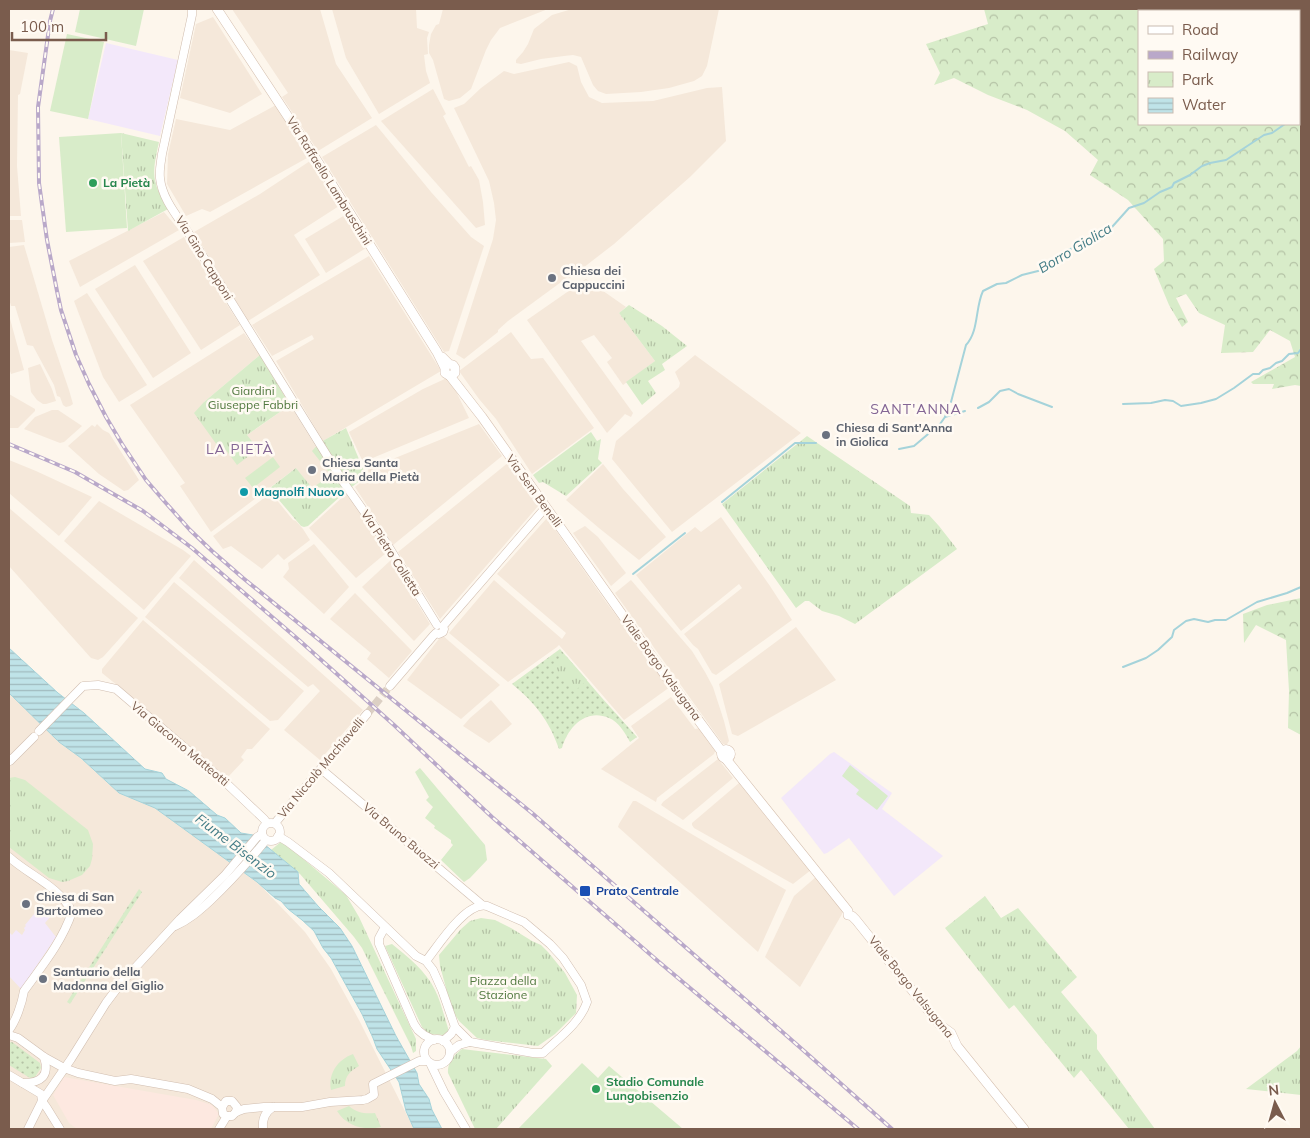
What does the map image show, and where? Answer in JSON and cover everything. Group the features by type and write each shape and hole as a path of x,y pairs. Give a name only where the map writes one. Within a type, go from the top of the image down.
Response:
{"main road":[{"name":"Via Raffaello Lambruschini","path":"216,10 314,156 450,370"},
{"name":"Via Sem Benelli","path":"450,370 461,390 606,592"},
{"name":"Viale Borgo Valsugana","path":"606,592 665,675 726,754 740,776 940,1025 951,1033 957,1046 1024,1129"}],"street":[{"name":"Via Gino Capponi","path":"192,9 162,154 160,175 162,189 344,483"},
{"name":"Via Pietro Colletta","path":"344,483 440,625"},
{"path":"390,686 436,633 443,632 444,629 440,625 546,507"},
{"name":"Via Giacomo Matteotti","path":"9,759 35,736 83,686 98,685 116,690 225,782 264,819 271,823"},
{"name":"Via Niccolò Machiavelli","path":"271,823 367,714"},
{"name":"Via Bruno Buozzi","path":"321,768 481,904"},
{"path":"28,1129 42,1101 116,990 180,919 231,874 262,838 263,826 271,823 277,825 280,830 277,838 272,841 262,838"},
{"path":"278,836 329,873 416,956 426,961 433,970 442,990 455,1026 470,1042"},
{"path":"9,857 49,886 72,912 68,925 59,940 24,991 22,1001 9,1030"},
{"path":"426,961 456,923 468,911 481,904 524,922 550,944 563,958 581,984 587,1002 584,1012 543,1053 533,1054 470,1042 459,1045 450,1052"},
{"path":"385,927 379,938 379,944 414,1024 424,1035 434,1040 443,1041 448,1045 450,1052 448,1060 442,1065 434,1066 425,1060"},
{"path":"443,1041 451,1034 455,1026"},
{"path":"9,1035 18,1038 44,1057 64,1068 115,1081 131,1079 188,1089 212,1099 222,1107 222,1112 227,1116 232,1116 244,1109 302,1107 330,1102 367,1100 374,1095 380,1085 397,1073"},
{"path":"434,1040 425,1046 425,1060 466,1129"},
{"path":"21,1082 39,1081 44,1075 46,1067 44,1057"},
{"path":"374,1095 373,1084 425,1060"},
{"path":"442,1065 444,1092"},
{"path":"44,1075 64,1068"},
{"path":"9,1075 41,1094 42,1101 60,1129"},
{"path":"222,1107 226,1102 232,1101 236,1104 236,1112"},
{"path":"262,1129 264,1116 273,1107"},
{"path":"219,1129 227,1116"}],"shaded area":[{"path":"232,9 320,9 336,64 372,118 318,151 282,97 288,93"},
{"path":"332,9 416,9 417,28 429,32 427,38 428,54 424,55 430,83 379,114 346,58"},
{"path":"443,9 548,9 500,28 486,50 471,89 460,98 449,101 444,99 433,60 429,53 431,34 436,25 439,24"},
{"path":"572,9 719,9 707,66 702,76 694,81 669,88 606,94 598,91 593,85 581,57 573,55 541,59 521,64 516,63 516,60 528,44 534,29 552,15"},
{"path":"213,17 262,94 230,113 180,98 196,24"},
{"path":"106,43 178,60 160,136 88,119"},
{"path":"9,50 28,53 20,94 18,95 17,166 21,216 9,216"},
{"path":"569,62 577,66 581,82 589,97 602,103 653,101 707,88 722,87 726,141 690,177 614,244 570,278 568,277 508,321 498,332 464,359 456,354 493,239 496,220 489,181 454,108 464,104 481,88 504,71 514,74"},
{"path":"433,89 446,114 443,116 469,167 471,166 479,180 485,225 476,228 381,121"},
{"path":"276,105 307,158 210,212 202,209 186,216 167,184 168,154 176,119 230,130"},
{"path":"376,125 471,237 484,246 449,351 444,352 322,157"},
{"path":"310,161 339,206 294,235 320,275 248,321 194,232 260,194"},
{"path":"164,212 179,230 80,287 69,261"},
{"path":"345,215 366,248 326,273 305,239"},
{"path":"9,220 22,220 25,242 9,243"},
{"path":"184,237 240,325 201,350 143,261"},
{"path":"24,245 73,404 70,406 66,407 63,405 33,346 27,345 15,306 11,306 9,299 9,247"},
{"path":"369,256 441,371 323,441 276,361 314,339 312,335 272,356 252,325"},
{"path":"135,265 191,353 153,378 95,289"},
{"path":"586,279 626,307 619,313 655,361 623,385 607,362 612,358 594,335 581,341 633,413 631,417 625,414 607,433 527,320"},
{"path":"87,293 147,385 119,402 103,377 74,301"},
{"path":"9,315 24,370 11,374 9,368"},
{"path":"511,332 531,359 543,358 594,428 532,474 496,419 459,371"},
{"path":"244,333 260,355 204,402 223,452 290,405 316,447 313,451 331,475 312,489 296,468 211,532 180,486 185,483 130,405"},
{"path":"695,355 801,433 672,532 612,459 616,441 679,387 680,383 675,372"},
{"path":"40,364 56,401 46,404 37,400 31,392 28,368"},
{"path":"449,377 469,418 363,462 349,432 423,389"},
{"path":"9,394 35,409 18,428 9,428"},
{"path":"52,410 58,410 82,426 64,442 60,443 24,429 35,417"},
{"path":"97,424 109,433 139,480 128,490 124,491 99,474 68,446 92,425 95,427"},
{"path":"479,424 502,456 393,545 355,487 369,476 368,469"},
{"path":"9,460 92,497 59,536 9,493"},
{"path":"509,462 539,505 440,619 398,552"},
{"path":"603,464 666,537 639,560 566,500"},
{"path":"271,493 303,529 310,540 284,560 278,554 262,569 231,546 223,549 213,536"},
{"path":"347,493 386,553 356,578 309,528"},
{"path":"99,501 191,556 144,610 64,541"},
{"path":"9,508 138,618 103,657 98,660 91,658 9,566"},
{"path":"721,517 792,620 716,675 712,673 698,649 684,634 742,588 739,584 681,631 636,575 695,527 701,532"},
{"path":"547,518 606,602 670,687 624,720 559,645 508,682 449,633 494,580 562,639 566,633 497,574"},
{"path":"585,526 598,537 626,573 611,586 573,533"},
{"path":"314,544 349,587 324,614 283,577 289,569 288,563"},
{"path":"194,560 363,710 320,760 284,730 320,691 313,684 308,687 179,578"},
{"path":"391,560 430,624 414,641 362,587"},
{"path":"631,580 692,651 705,672 713,687 724,721 729,741 727,744 723,744 615,593"},
{"path":"174,582 304,691 278,720 270,721 145,617"},
{"path":"355,593 412,651 389,678 367,659 371,653 330,619"},
{"path":"143,620 270,729 252,749 247,749 241,757 244,760 228,777 223,776 102,673 102,669"},
{"path":"796,627 836,680 738,736 732,734 719,684"},
{"path":"442,635 500,685 461,719 407,680"},
{"path":"9,693 59,742 81,758 119,793 155,808 257,882 305,932 331,969 414,1129 9,1129"},
{"path":"671,697 695,729 701,728 716,749 714,754 657,798 656,802 601,769 639,738 631,726"},
{"path":"491,700 512,724 489,743 463,726"},
{"path":"834,752 892,793 882,809 943,856 894,896 849,838 824,854 781,798"},
{"path":"718,759 733,778 683,820 661,805 663,802"},
{"path":"739,783 811,870 793,884 694,828 692,825"},
{"path":"633,801 636,801 786,890 758,952 618,827"},
{"path":"816,877 843,910 800,987 765,957 794,896"},
{"path":"39,908 44,912 46,910 51,916 45,923 56,937 21,989 9,976 9,932 12,935 16,930 22,935 25,925"},
{"path":"64,1077 196,1100 212,1105 219,1114 211,1129 77,1129 69,1123 53,1095"}],"green space":[{"path":"80,9 144,9 136,46 75,32"},
{"path":"984,9 1301,9 1301,386 1295,385 1272,389 1274,384 1253,384 1251,382 1295,357 1290,341 1270,330 1253,352 1221,353 1225,325 1199,313 1186,294 1176,298 1188,322 1182,327 1169,305 1154,269 1164,261 1163,239 1128,200 1090,175 1098,160 1065,131 1027,110 988,95 954,78 934,85 940,73 926,44 988,24"},
{"path":"67,34 104,42 88,119 50,111"},
{"path":"121,133 159,142 154,177 158,191 168,209 128,231"},
{"name":"La Pietà","path":"121,133 127,228 66,232 59,137"},
{"path":"629,305 662,326 687,346 662,364 665,370 648,381 656,393 642,405 626,382 655,361 619,313"},
{"name":"Giardini Giuseppe Fabbri","path":"260,355 290,405 247,435 258,449 237,465 226,450 222,452 194,413 204,402"},
{"path":"346,428 366,476 308,526 301,526 273,493 266,491 296,468 312,488 331,475 312,451 319,443"},
{"path":"591,432 597,441 601,439 598,459 602,463 566,496 543,482 539,483 533,475"},
{"path":"807,436 910,506 911,513 929,515 957,549 855,624 839,616 822,611 809,601 805,601 796,608 722,504"},
{"path":"273,457 280,467 253,488 245,478"},
{"path":"1301,598 1301,735 1288,728 1289,691 1286,640 1256,625 1244,643 1243,614 1267,605"},
{"path":"560,649 637,737 630,742 616,722 609,718 593,716 579,721 569,733 562,748 559,749 546,721 528,698 512,684"},
{"path":"566,656 587,680 574,692 553,667"},
{"path":"850,765 888,796 877,810 856,794 859,790 842,776"},
{"path":"420,768 485,845 487,860 464,882 441,860 453,845 451,840 434,828 435,826 425,818 433,807 426,800 429,797 415,772"},
{"path":"15,777 25,780 88,830 93,844 92,859 90,866 82,875 62,882 49,878 9,847 9,778"},
{"path":"282,841 346,895 359,917 416,1039 416,1051 413,1053 362,948 300,874 271,850"},
{"path":"139,889 142,892 70,1004 67,1002"},
{"path":"985,896 1001,918 1018,908 1077,977 1061,992 1097,1035 1097,1049 1155,1129 1129,1129 1081,1070 1074,1078 1014,1005 1009,1009 945,928"},
{"name":"Piazza della Stazione","path":"481,918 495,920 541,945 565,973 577,995 576,1013 555,1034 538,1046 477,1038 459,1021 452,1010 440,966 439,955 470,921"},
{"path":"392,944 416,965 431,983 441,1004 448,1033 443,1035 429,1034 422,1027 385,946"},
{"path":"12,1042 40,1063 41,1068 35,1077 30,1078 9,1065 9,1043"},
{"path":"1301,1046 1301,1095 1246,1089 1297,1051"},
{"path":"462,1049 546,1059 552,1066 496,1129 475,1129 448,1073 452,1060"},
{"path":"353,1054 359,1066 349,1074 345,1086 331,1090 331,1078 335,1068 342,1060"},
{"name":"Stadio Comunale Lungobisenzio","path":"582,1063 598,1078 609,1066 683,1129 518,1129"},
{"path":"349,1106 361,1112 375,1113 381,1127 362,1128 350,1124 337,1111"}],"water":[{"name":"Fiume Bisenzio","path":"9,648 145,769 162,773 166,779 189,791 217,815 225,818 241,833 253,835 298,872 299,884 340,928 352,946 396,1036 417,1073 419,1084 429,1099 432,1110 442,1129 414,1129 406,1111 399,1082 377,1049 362,1014 314,931 257,882 155,808 119,793 81,758 59,742 9,693"}],"waterway":[{"name":"Borro Giolica","path":"951,402 966,345 973,333 983,291 1022,275 1042,270 1063,252 1093,240 1112,227 1129,208 1144,203 1160,192 1172,187 1174,183 1202,166 1226,160 1264,135 1272,133 1284,125"},
{"path":"1123,404 1151,403 1165,400 1173,401 1181,406 1216,399 1253,374 1259,374 1263,370 1282,361 1289,354 1298,353 1301,349"},
{"path":"978,408 989,402 1000,391 1009,389 1052,407"},
{"name":"Borro Giolica","path":"945,417 948,408"},
{"path":"899,449 914,446 940,424 945,417 965,411"},
{"path":"722,502 795,443 816,443"},
{"path":"633,574 685,533"},
{"path":"1123,667 1146,658 1158,650 1172,637 1174,630 1186,621 1194,619 1208,622 1226,620 1257,602 1301,587"}],"tunnel":[{"path":"367,714 390,686"}],"railway":[{"path":"53,9 38,107 39,183 57,291 61,310 76,355 89,384 122,444 146,480 190,530 243,578 532,813 892,1129"},
{"path":"9,444 75,472 143,511 192,548 394,725 492,817 659,962 858,1129"}],"place":[{"name":"La Pietà","path":"93,183"},
{"name":"Chiesa dei Cappuccini","path":"552,278"},
{"name":"Chiesa di Sant'Anna in Giolica","path":"826,435"},
{"name":"Chiesa Santa Maria della Pietà","path":"312,470"},
{"name":"Magnolfi Nuovo","path":"244,492"},
{"name":"Prato Centrale","path":"585,891"},
{"name":"Chiesa di San Bartolomeo","path":"26,904"},
{"name":"Santuario della Madonna del Giglio","path":"43,979"},
{"name":"Stadio Comunale Lungobisenzio","path":"596,1089"}],"district":[{"name":"SANT'ANNA","path":"916,409"},
{"name":"LA PIETÀ","path":"240,449"}]}
